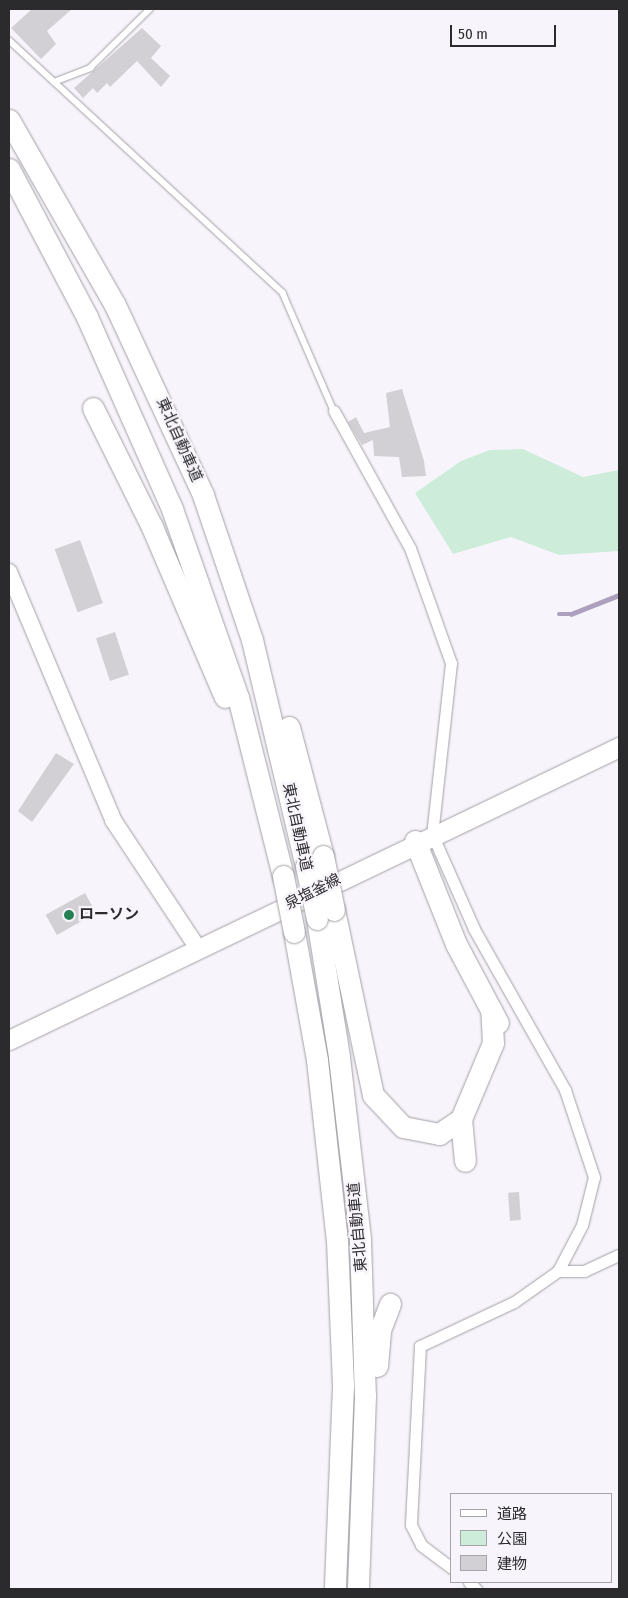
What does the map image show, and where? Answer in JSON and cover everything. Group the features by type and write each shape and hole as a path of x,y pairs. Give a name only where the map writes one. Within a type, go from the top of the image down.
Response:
{"highway":[{"name":"東北自動車道","path":"9,120 114,305 203,495 252,640 314,861 326,915 339,1057 360,1239 365,1386 361,1553 358,1589"},
{"name":"東北自動車道","path":"9,169 88,317 169,500 220,641 267,809 294,932 316,1060 337,1241 343,1386 335,1589"},
{"path":"93,408 160,544 227,702 267,809"},
{"path":"424,838 456,944 491,1010 493,1043 466,1126 466,1161"},
{"path":"326,915 373,1095 393,1121 411,1131 440,1134 466,1126"},
{"path":"361,1553 380,1330 390,1304"}],"main road":[{"name":"泉塩釜線","path":"9,1040 197,947 619,747"}],"street":[{"path":"334,412 410,548 451,662 424,838 565,1090 590,1154 594,1177 582,1225 558,1271 489,1315 420,1346 411,1525 421,1545 450,1567"},
{"path":"9,572 113,820 197,947"},
{"path":"558,1271 584,1271 619,1255"}],"lane":[{"path":"54,82 90,68 150,9"},
{"path":"9,40 283,293 334,412"}],"green space":[{"path":"523,449 583,477 619,470 619,551 559,555 511,537 453,554 415,493 461,461 490,450"}],"building":[{"path":"32,9 72,9 47,31 56,44 41,59 11,28"},
{"path":"142,28 161,46 151,58 170,76 161,87 137,61 110,87 107,83 97,93 93,88 83,98 74,88"},
{"path":"402,389 424,461 426,476 402,477 399,457 374,456 373,440 362,445 348,422 356,417 364,433 390,427 386,393"},
{"path":"80,540 103,603 78,612 55,549"},
{"path":"115,632 129,675 110,681 96,638"},
{"path":"56,753 74,764 32,822 18,811"},
{"path":"85,893 96,913 57,935 46,915"},
{"path":"519,1192 521,1220 510,1221 508,1193"}],"waterway":[{"path":"559,614 571,614 619,595"}],"place":[{"name":"ローソン","path":"69,915"}]}
